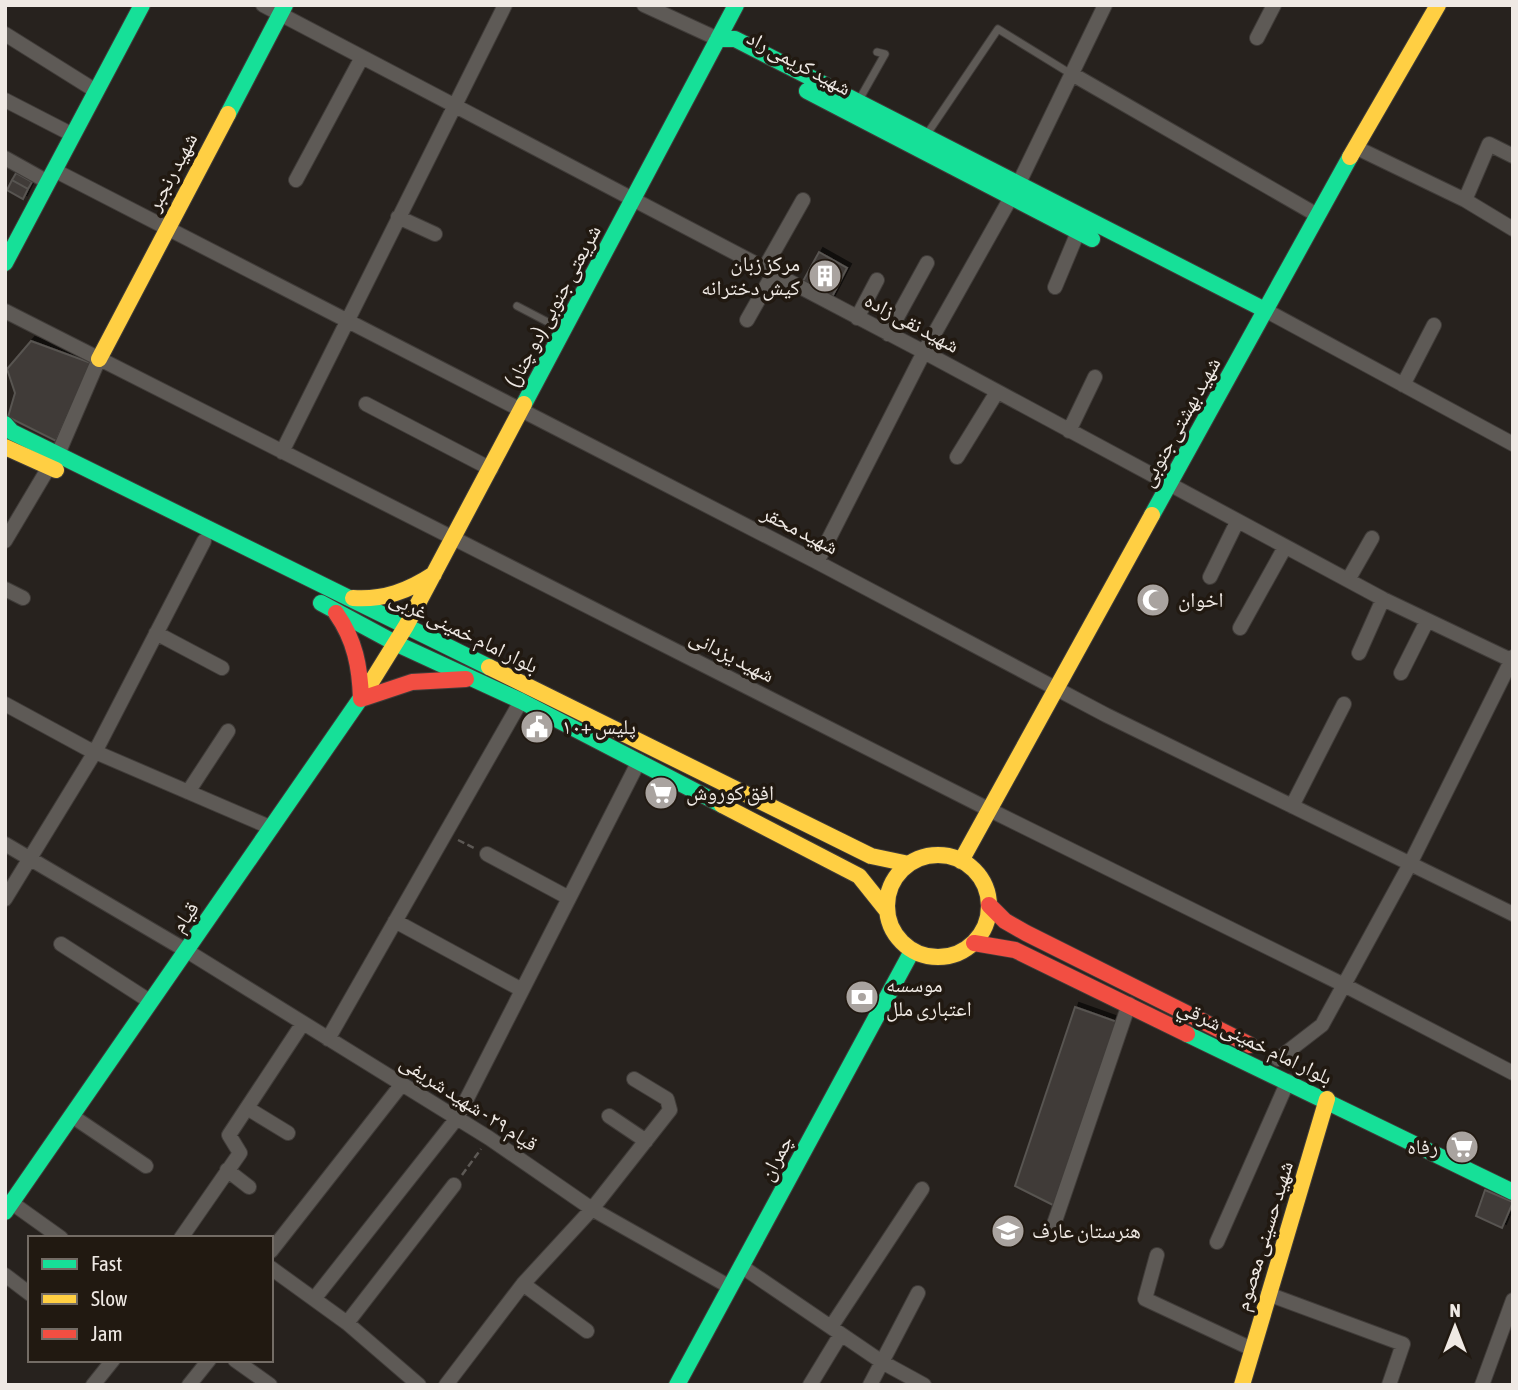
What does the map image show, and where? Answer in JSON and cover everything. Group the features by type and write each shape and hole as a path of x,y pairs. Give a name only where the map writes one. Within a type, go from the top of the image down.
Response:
{"main road":[{"path":"5,263 142,5"},
{"name":"شریعتی جنوبی (دو چنار)","path":"395,643 454,539 736,5"},
{"name":"شهید بهشتی جنوبی","path":"961,861 1059,688 1317,215 1438,5"},
{"name":"شهید رنجبر","path":"99,359 282,10"},
{"name":"شهید کریمی راد","path":"718,39 735,39 926,135 1078,232 1262,315"},
{"name":"شهید کریمی راد","path":"718,39 733,53 1262,315"},
{"name":"بلوار امام خمینی غربی","path":"5,424 12,432 53,460 204,541 337,603 406,626 871,856 909,864"},
{"name":"بلوار امام خمینی غربی","path":"5,447 53,460 337,603 395,643 521,701 859,876 887,911"},
{"path":"434,574 413,588 389,597 337,603 356,650 361,699 406,682 430,678 478,681"},
{"name":"قیام","path":"8,1208 361,699 395,643"},
{"path":"935,856 961,861 981,879 989,905 983,932 960,953 927,957 912,951 899,940 890,926 887,911 892,884 909,864 935,856"},
{"name":"بلوار امام خمینی شرقي","path":"989,905 1006,921 1026,933 1513,1177"},
{"name":"بلوار امام خمینی شرقي","path":"974,943 1015,950 1327,1099 1513,1192"},
{"name":"چمران","path":"677,1385 912,951"},
{"name":"شهید حسینی معصوم","path":"1242,1385 1327,1099"}],"street":[{"name":"شهید نقی زاده","path":"263,5 282,10 361,59 924,352 1383,599 1512,659"},
{"path":"282,452 505,5"},
{"path":"644,5 718,39"},
{"path":"817,562 924,352 1014,192 1105,5"},
{"path":"1257,38 1274,5"},
{"path":"5,34 96,91"},
{"path":"296,180 361,59"},
{"path":"1072,74 1317,215"},
{"path":"5,100 73,135"},
{"path":"1465,200 1489,144 1513,156"},
{"path":"1355,147 1465,200 1513,229"},
{"name":"شهید محقر","path":"5,158 166,228 817,562 1106,715 1513,914"},
{"path":"747,320 803,200"},
{"path":"398,217 435,234"},
{"path":"1055,286 1078,232"},
{"path":"888,334 926,263"},
{"path":"857,317 877,281"},
{"name":"شهید یزدانی","path":"5,311 990,810 1344,985 1513,1073"},
{"path":"1262,315 1403,385 1513,444"},
{"path":"1403,385 1434,326"},
{"path":"5,541 53,460 99,359"},
{"path":"1069,430 1095,377"},
{"path":"957,457 997,392"},
{"path":"366,404 491,469"},
{"path":"1210,578 1237,522"},
{"path":"1348,580 1372,538"},
{"path":"5,899 95,752 204,541"},
{"path":"1240,628 1286,547"},
{"path":"5,589 23,598"},
{"path":"1359,653 1383,599"},
{"path":"1401,673 1427,621"},
{"path":"156,633 222,668"},
{"path":"1278,1059 1322,1025 1410,864 1512,659"},
{"path":"328,1039 521,701"},
{"path":"5,704 95,752 272,828"},
{"path":"1292,806 1344,705"},
{"path":"188,792 228,731"},
{"path":"314,1299 457,1118 639,761"},
{"name":"قیام ۲۹ - شهید شریفی","path":"5,844 187,951 457,1118 592,1209 730,1287"},
{"path":"487,854 569,898"},
{"path":"395,921 522,990"},
{"path":"61,944 151,1002"},
{"path":"1054,1224 1129,1004"},
{"path":"182,1236 240,1153 229,1135 303,1023"},
{"path":"446,1385 523,1284 592,1209 670,1110 669,1103 634,1079"},
{"path":"1217,1242 1288,1081"},
{"path":"273,1248 402,1084"},
{"path":"247,1108 288,1133"},
{"path":"72,1116 146,1166"},
{"path":"609,1116 646,1141"},
{"path":"228,1170 249,1187"},
{"path":"347,1323 454,1185"},
{"path":"810,1385 836,1330 922,1189"},
{"path":"8,1208 57,1236"},
{"path":"1157,1255 1145,1299 1252,1349"},
{"path":"741,1266 883,1362 924,1385"},
{"path":"273,1269 347,1323 419,1385"},
{"path":"5,1275 28,1292"},
{"path":"523,1284 587,1331"},
{"path":"870,1385 918,1293"},
{"path":"1268,1294 1403,1344 1389,1385"},
{"path":"1482,1385 1513,1300"},
{"path":"93,1385 111,1362"},
{"path":"189,1385 207,1362"},
{"path":"238,1362 270,1385"}],"lane":[{"path":"926,135 998,29 1072,74"},
{"path":"858,101 885,54 877,52"},
{"path":"517,306 564,331"}],"path":[{"path":"445,834 487,854"},
{"path":"454,1185 489,1138"}],"building":[{"path":"16,173 32,182 28,189 12,180"},
{"path":"12,180 28,189 23,199 7,190"},
{"name":"مرکز زبان کیش دخترانه","path":"819,252 847,268 831,299 802,283"},
{"path":"31,341 91,363 56,441 8,417 15,393 7,369"},
{"path":"1075,1007 1123,1024 1055,1206 1015,1186"},
{"path":"1485,1190 1513,1202 1502,1228 1476,1216"}],"traffic: fast":[{"path":"5,263 142,5"},
{"path":"228,114 285,5"},
{"path":"524,404 736,5"},
{"path":"718,39 735,39 1265,310"},
{"path":"807,91 1092,239"},
{"path":"1152,515 1350,157"},
{"path":"5,424 12,432 489,667"},
{"path":"321,603 395,643 521,701 722,805"},
{"path":"5,1212 365,692"},
{"path":"677,1385 912,951"},
{"path":"1187,1034 1513,1192"}],"traffic: slow":[{"path":"1350,157 1438,5"},
{"path":"99,359 228,114"},
{"path":"365,692 406,626 524,404"},
{"path":"5,447 56,470"},
{"path":"961,861 1152,515"},
{"path":"353,598 395,593 434,574"},
{"path":"489,667 871,856 909,864"},
{"path":"722,805 859,876 887,911"},
{"path":"938,855 957,859 974,870 985,887 989,906 985,925 974,942 957,953 938,957 919,953 902,942 891,925 887,906 891,887 902,870 919,859 938,855"},
{"path":"1242,1385 1327,1099"}],"traffic: jam":[{"path":"336,613 348,633 355,654 361,699 412,682 466,679"},
{"path":"989,905 1005,921 1026,933 1250,1045"},
{"path":"974,943 1015,950 1187,1034"}],"place":[{"name":"مرکز زبان کیش دخترانه","path":"825,276"},
{"name":"اخوان","path":"1153,600"},
{"name":"پلیس +۱۰","path":"537,727"},
{"name":"افق کوروش","path":"661,793"},
{"name":"موسسه اعتباری ملل","path":"862,997"},
{"name":"رفاه","path":"1462,1147"},
{"name":"هنرستان عارف","path":"1008,1231"}]}
